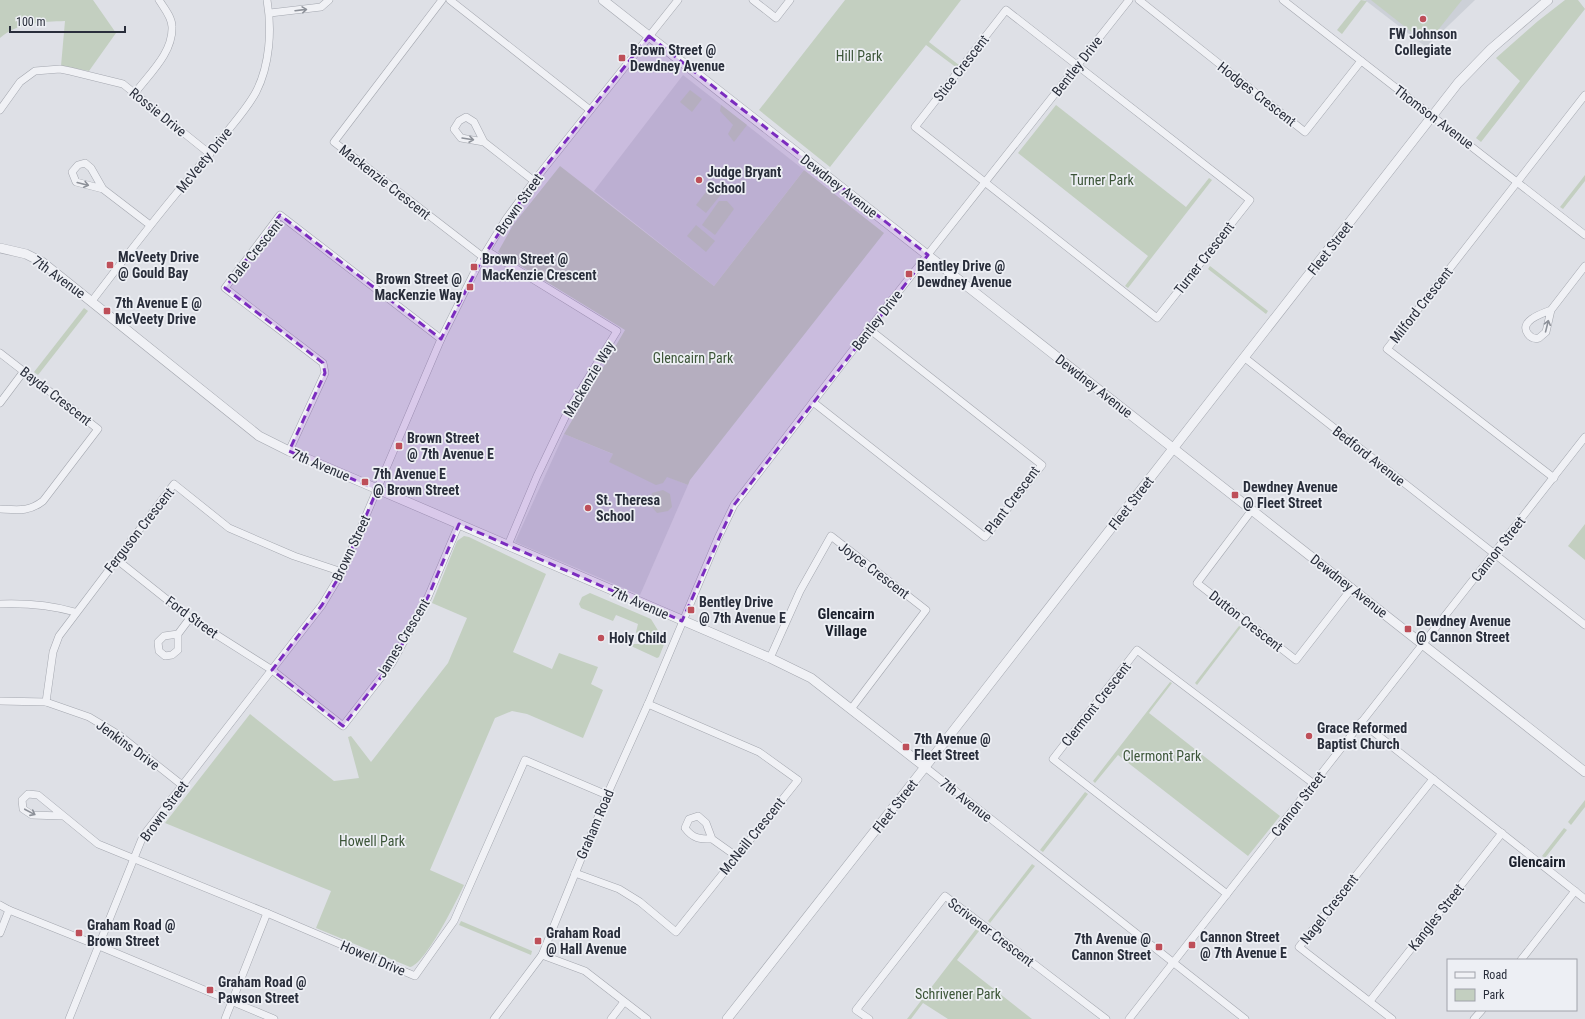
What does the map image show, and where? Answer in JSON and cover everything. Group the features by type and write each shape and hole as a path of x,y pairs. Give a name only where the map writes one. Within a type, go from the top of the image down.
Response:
{"street":[{"path":"135,93 164,56 171,41 172,26 167,11 159,0"},
{"name":"McVeety Drive","path":"92,301 150,225 210,154 244,110 256,91 265,68 269,42 270,13 267,0"},
{"path":"270,13 321,7 329,0"},
{"name":"Mackenzie Crescent","path":"442,0 334,142 485,254"},
{"path":"450,0 590,110"},
{"name":"Dewdney Avenue","path":"603,0 1585,772"},
{"name":"Brown Street","path":"69,1019 143,836 322,605 342,572 440,339 506,218 678,0"},
{"path":"752,0 776,18 790,0"},
{"name":"Bentley Drive","path":"682,621 734,505 869,329 1129,0"},
{"name":"Hodges Crescent","path":"1139,0 1305,132 1361,62"},
{"name":"Thomson Avenue","path":"1283,0 1361,62 1585,234"},
{"name":"Fleet Street","path":"727,1019 1245,358 1432,116 1475,64 1548,0"},
{"name":"Stice Crescent","path":"986,182 915,127 1006,10 1078,64"},
{"name":"Turner Crescent","path":"986,182 1157,318 1250,200 1078,64"},
{"name":"Rossie Drive","path":"0,110 20,82 35,71 60,69 70,71 123,84 210,154"},
{"name":"Milford Crescent","path":"1554,478 1387,349 1585,95"},
{"path":"484,142 534,181"},
{"path":"103,189 150,225"},
{"name":"Dale Crescent","path":"289,451 325,372 323,363 225,288 280,215 440,339"},
{"name":"7th Avenue","path":"0,248 26,254 42,262 259,436 377,490 770,658 811,678 1245,1019"},
{"name":"Mackenzie Way","path":"485,254 617,331 569,409 537,476 508,545"},
{"path":"1550,310 1585,266"},
{"name":"Plant Crescent","path":"813,402 986,537 1042,465 869,329"},
{"name":"Bayda Crescent","path":"0,353 98,429 43,501 34,508 17,510 0,509"},
{"name":"Bedford Avenue","path":"1245,358 1585,625"},
{"path":"0,403 24,371"},
{"name":"Cannon Street","path":"1129,1019 1585,437"},
{"name":"Ferguson Crescent","path":"46,702 53,652 58,636 174,484 229,528 294,556 342,572"},
{"name":"Dutton Crescent","path":"1252,510 1196,583 1296,660 1352,588"},
{"name":"James Crescent","path":"272,670 343,726 392,663 428,597 459,524"},
{"name":"Joyce Crescent","path":"770,658 800,591 831,536 926,610 851,709"},
{"name":"Ford Street","path":"116,559 190,618 272,670"},
{"path":"0,604 26,603 56,607 75,612"},
{"path":"178,634 190,618"},
{"name":"Graham Road","path":"494,1019 542,955 607,795 648,704 682,621"},
{"name":"Clermont Crescent","path":"1227,894 1053,759 1138,650 1314,784"},
{"name":"Jenkins Drive","path":"0,701 46,702 89,716 119,735 182,785"},
{"name":"McNeill Crescent","path":"575,873 619,888 640,902 676,932 798,780 759,752 648,704"},
{"path":"1361,722 1585,899"},
{"name":"Howell Drive","path":"62,816 32,815 23,809 22,800 28,794 38,795 98,844 267,913 415,976 454,921 525,760 607,795"},
{"name":"Nagel Crescent","path":"1392,1019 1299,947 1433,779"},
{"name":"Kangles Street","path":"1370,1001 1502,833"},
{"path":"712,839 736,856"},
{"path":"1522,959 1576,891"},
{"name":"Scrivener Crescent","path":"870,1019 856,1010 945,896 1106,1019"},
{"path":"0,905 274,1019"},
{"path":"0,933 9,910"},
{"path":"225,1019 267,913"},
{"path":"542,955 585,971 646,1019"},
{"path":"611,1019 624,1002"},
{"path":"1474,1019 1481,1011"}],"highlighted area":[{"path":"649,36 928,255 734,505 682,621 459,524 428,597 392,663 343,726 272,670 322,605 342,572 377,490 289,451 325,373 323,363 225,288 280,215 441,339 483,257 534,181"}],"shaded area":[{"name":"FW Johnson Collegiate","path":"1365,0 1475,0 1426,47"},
{"name":"Judge Bryant School","path":"683,75 804,170 714,286 594,191"},
{"path":"564,434 688,485 640,595 515,542"}],"green space":[{"path":"0,0 93,0 116,33 89,71 61,66 65,21 23,26 0,38"},
{"name":"Hill Park","path":"845,0 961,0 929,42 959,65 957,68 926,45 830,167 759,110"},
{"path":"1361,0 1367,1 1342,34 1337,30"},
{"name":"FW Johnson Collegiate","path":"1371,0 1462,0 1430,40 1423,41"},
{"path":"1565,0 1578,0 1585,9 1481,142 1476,138 1520,81 1496,58 1538,21"},
{"path":"690,90 702,99 692,112 680,102"},
{"path":"721,105 747,125 734,142 728,134 733,125 720,111"},
{"name":"Turner Park","path":"1056,105 1186,207 1209,178 1212,180 1128,288 1125,286 1148,256 1018,153"},
{"name":"Glencairn Park","path":"560,166 714,286 804,170 884,233 690,480 688,485 667,477 663,483 656,485 609,462 613,454 564,434 625,330 498,252 513,225"},
{"path":"1585,175 1585,181 1563,209 1560,207"},
{"path":"712,184 723,192 706,213 696,205"},
{"path":"719,201 727,201 734,209 715,235 702,225"},
{"path":"696,225 715,241 706,252 687,236"},
{"path":"1210,266 1268,311 1266,314 1208,269"},
{"path":"84,308 88,311 38,375 34,372"},
{"path":"663,490 670,494 672,507 668,511 657,513 650,505 652,493"},
{"path":"1585,524 1585,560 1568,546"},
{"name":"Howell Park","path":"464,536 546,574 513,652 552,669 559,653 598,667 591,684 603,690 583,738 527,714 512,711 495,718 430,870 464,885 432,944 416,964 410,967 316,928 331,891 165,823 250,714 334,781 359,778 348,737 351,736 371,762 448,663 467,618 432,603 457,541"},
{"path":"590,593 651,619 665,642 659,657 657,658 631,646 632,644 643,644 647,640 638,635 636,632 638,624 616,615 613,621 581,608 579,604 582,597"},
{"path":"1239,626 1241,627 1197,685 1195,683"},
{"name":"Clermont Park","path":"1170,682 1172,683 1149,713 1280,816 1248,856 1118,755 1095,783 1093,781"},
{"path":"1085,792 1088,794 1043,852 1040,850"},
{"path":"1585,800 1585,807 1571,825 1568,822"},
{"path":"1564,828 1567,830 1545,858 1542,856"},
{"path":"1032,864 1035,866 990,923 988,921"},
{"path":"461,921 532,951 531,955 459,925"},
{"name":"Schrivener Park","path":"976,929 979,931 957,960 1032,1019 948,1019 923,1003 911,1019 907,1019"}],"place":[{"name":"FW Johnson Collegiate","path":"1423,19"},
{"name":"Brown Street @ Dewdney Avenue","path":"622,58"},
{"name":"Judge Bryant School","path":"699,180"},
{"name":"McVeety Drive @ Gould Bay","path":"110,265"},
{"name":"Brown Street @ MacKenzie Crescent","path":"474,267"},
{"name":"Bentley Drive @ Dewdney Avenue","path":"909,274"},
{"name":"Brown Street @ MacKenzie Way","path":"470,287"},
{"name":"7th Avenue E @ McVeety Drive","path":"107,311"},
{"name":"Brown Street @ 7th Avenue E","path":"399,446"},
{"name":"7th Avenue E @ Brown Street","path":"365,482"},
{"name":"Dewdney Avenue @ Fleet Street","path":"1235,495"},
{"name":"St. Theresa School","path":"588,508"},
{"name":"Bentley Drive @ 7th Avenue E","path":"691,610"},
{"name":"Dewdney Avenue @ Cannon Street","path":"1408,629"},
{"name":"Holy Child","path":"601,638"},
{"name":"Grace Reformed Baptist Church","path":"1309,736"},
{"name":"7th Avenue @ Fleet Street","path":"906,747"},
{"name":"Graham Road @ Brown Street","path":"79,933"},
{"name":"Graham Road @ Hall Avenue","path":"538,941"},
{"name":"Cannon Street @ 7th Avenue E","path":"1192,945"},
{"name":"7th Avenue @ Cannon Street","path":"1159,947"},
{"name":"Graham Road @ Pawson Street","path":"210,990"}],"district":[{"name":"Glencairn Village","path":"846,622"},
{"name":"Glencairn","path":"1537,862"}]}
